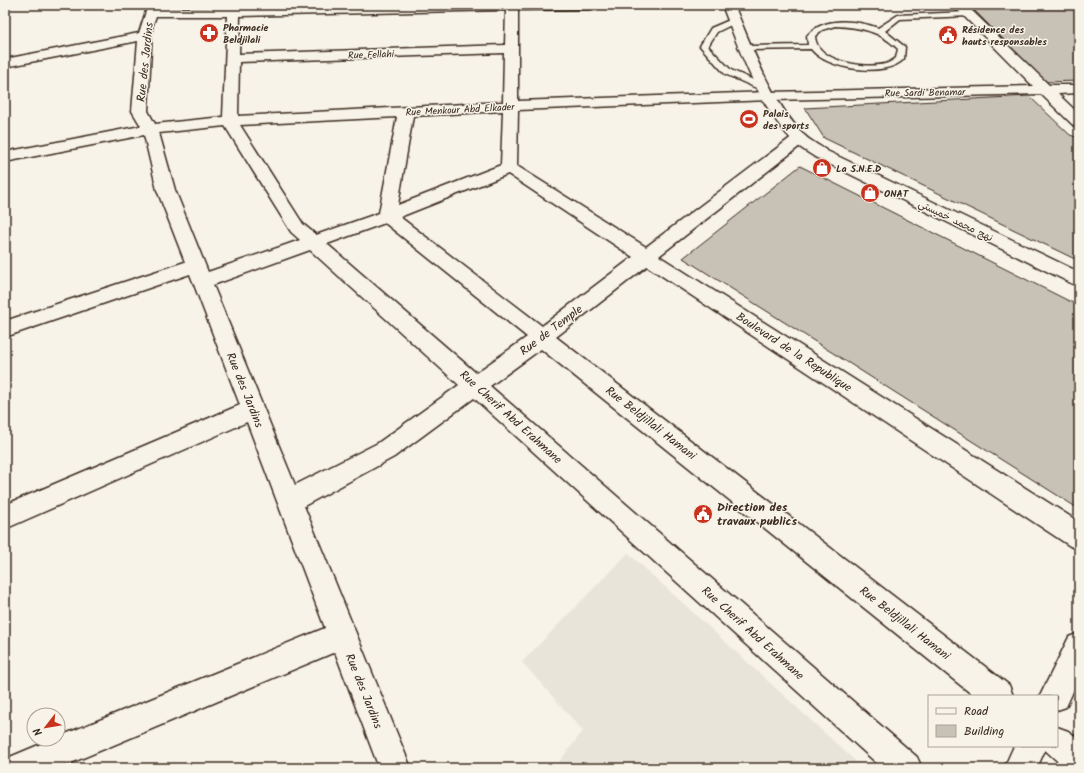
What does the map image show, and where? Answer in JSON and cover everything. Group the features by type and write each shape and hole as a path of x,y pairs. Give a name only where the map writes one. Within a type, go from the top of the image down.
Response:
{"street":[{"path":"153,8 234,9 590,5"},
{"name":"نهج محمد خميستي","path":"728,5 768,92 785,124 799,139 821,154 1079,280"},
{"path":"5,329 312,242 387,216 509,168 512,6"},
{"name":"Rue des Jardins","path":"153,8 146,27 140,111 150,129 166,190 394,768"},
{"path":"230,120 234,9"},
{"path":"963,9 1044,90 1079,122"},
{"path":"5,63 145,36"},
{"name":"Rue Fellahi","path":"232,58 511,49"},
{"name":"Rue Sardi Benamar","path":"768,92 1079,89"},
{"name":"Rue Menkour Abd Elkader","path":"5,157 102,137 150,129 230,120 768,92"},
{"path":"387,216 406,111"},
{"name":"Rue Cherif Abd Erahmane","path":"230,120 297,228 906,768"},
{"name":"Rue de Temple","path":"289,501 386,450 542,337 799,139"},
{"name":"Boulevard de la Republique","path":"509,168 1079,537"},
{"name":"Rue Beldjillali Hamani","path":"387,216 997,695"},
{"path":"5,517 253,409"},
{"path":"21,768 342,635"},
{"path":"1055,695 1079,647"},
{"path":"1058,743 1079,759"},
{"path":"1020,768 1030,747"}],"lane":[{"path":"880,31 898,16 963,9"},
{"path":"735,21 714,30 704,46 728,72 768,92"},
{"path":"835,24 856,25 880,31 893,38 902,49 900,59 888,66 868,68 844,65 825,57 813,46 811,36 819,28 835,24"},
{"path":"747,48 813,46"}],"shaded area":[{"path":"628,553 863,768 562,768 559,762 583,731 522,662"}],"building":[{"path":"969,5 1079,5 1079,81 1045,82"},
{"path":"1029,96 1070,135 1079,138 1079,261 824,138 805,108"},
{"path":"800,166 1079,306 1079,509 683,258"}],"place":[{"name":"Pharmacie Beldjilali","path":"209,33"},
{"name":"Résidence des hauts responsables","path":"948,35"},
{"name":"Palais des sports","path":"749,119"},
{"name":"La S.N.E.D","path":"822,168"},
{"name":"ONAT","path":"870,193"},
{"name":"Direction des travaux publics","path":"703,514"}]}
